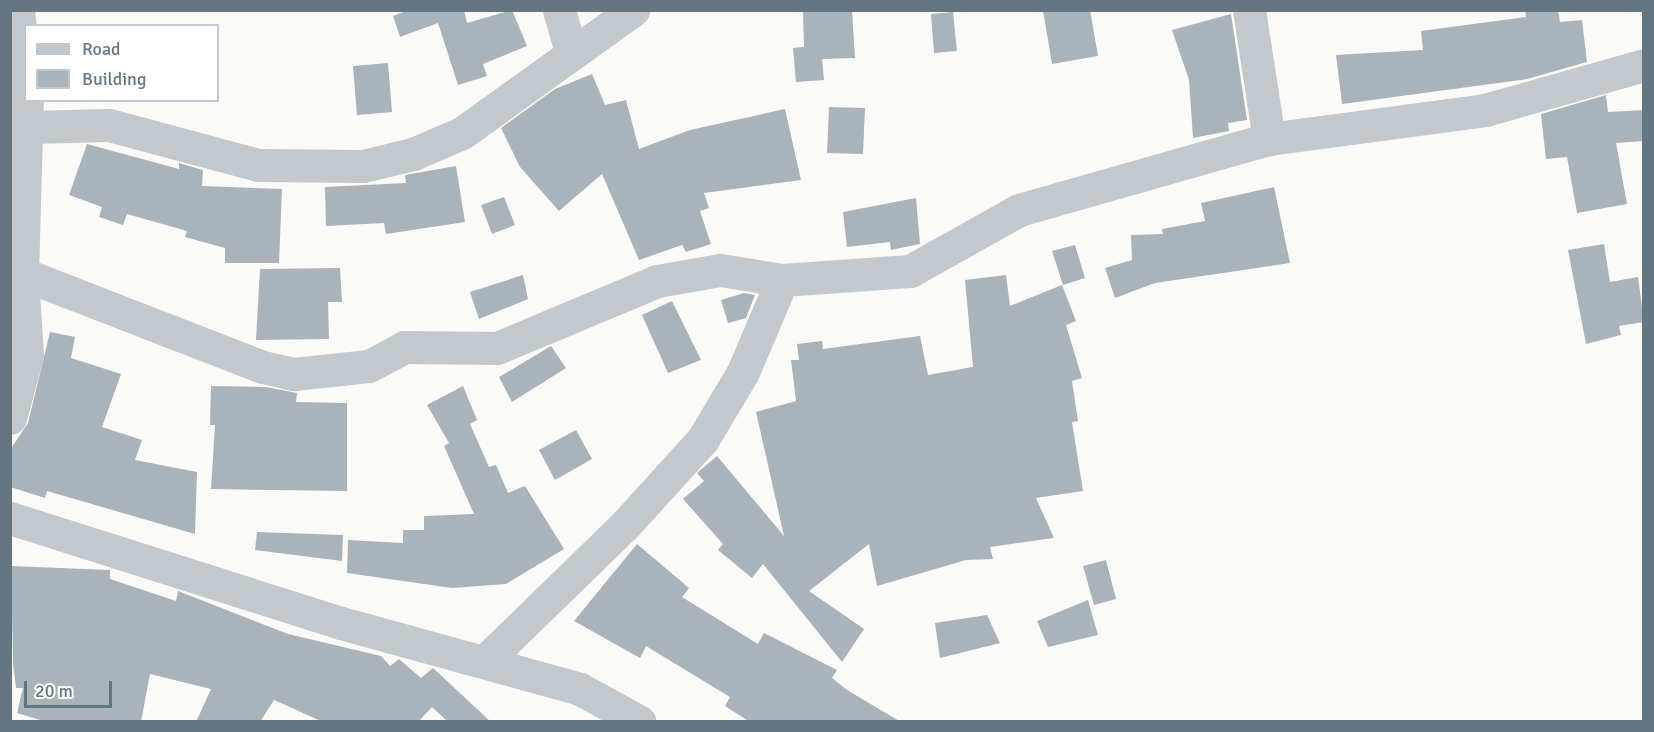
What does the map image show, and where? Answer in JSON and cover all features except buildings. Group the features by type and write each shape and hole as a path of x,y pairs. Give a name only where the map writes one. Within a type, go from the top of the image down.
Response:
{"street":[{"path":"18,10 24,67"},
{"path":"559,10 571,52"},
{"path":"10,418 27,355 16,272 28,114 109,125 258,165 363,166 413,154 462,133 571,52 633,10"},
{"path":"1249,10 1269,139"},
{"path":"16,272 263,368 294,374 369,366 404,347 497,348 657,281 720,270 782,280 910,271 1018,210 1269,139 1485,110 1644,65"},
{"path":"484,662 626,524 703,439 743,372 782,280"},
{"path":"11,522 341,623 580,689 640,722"}]}
